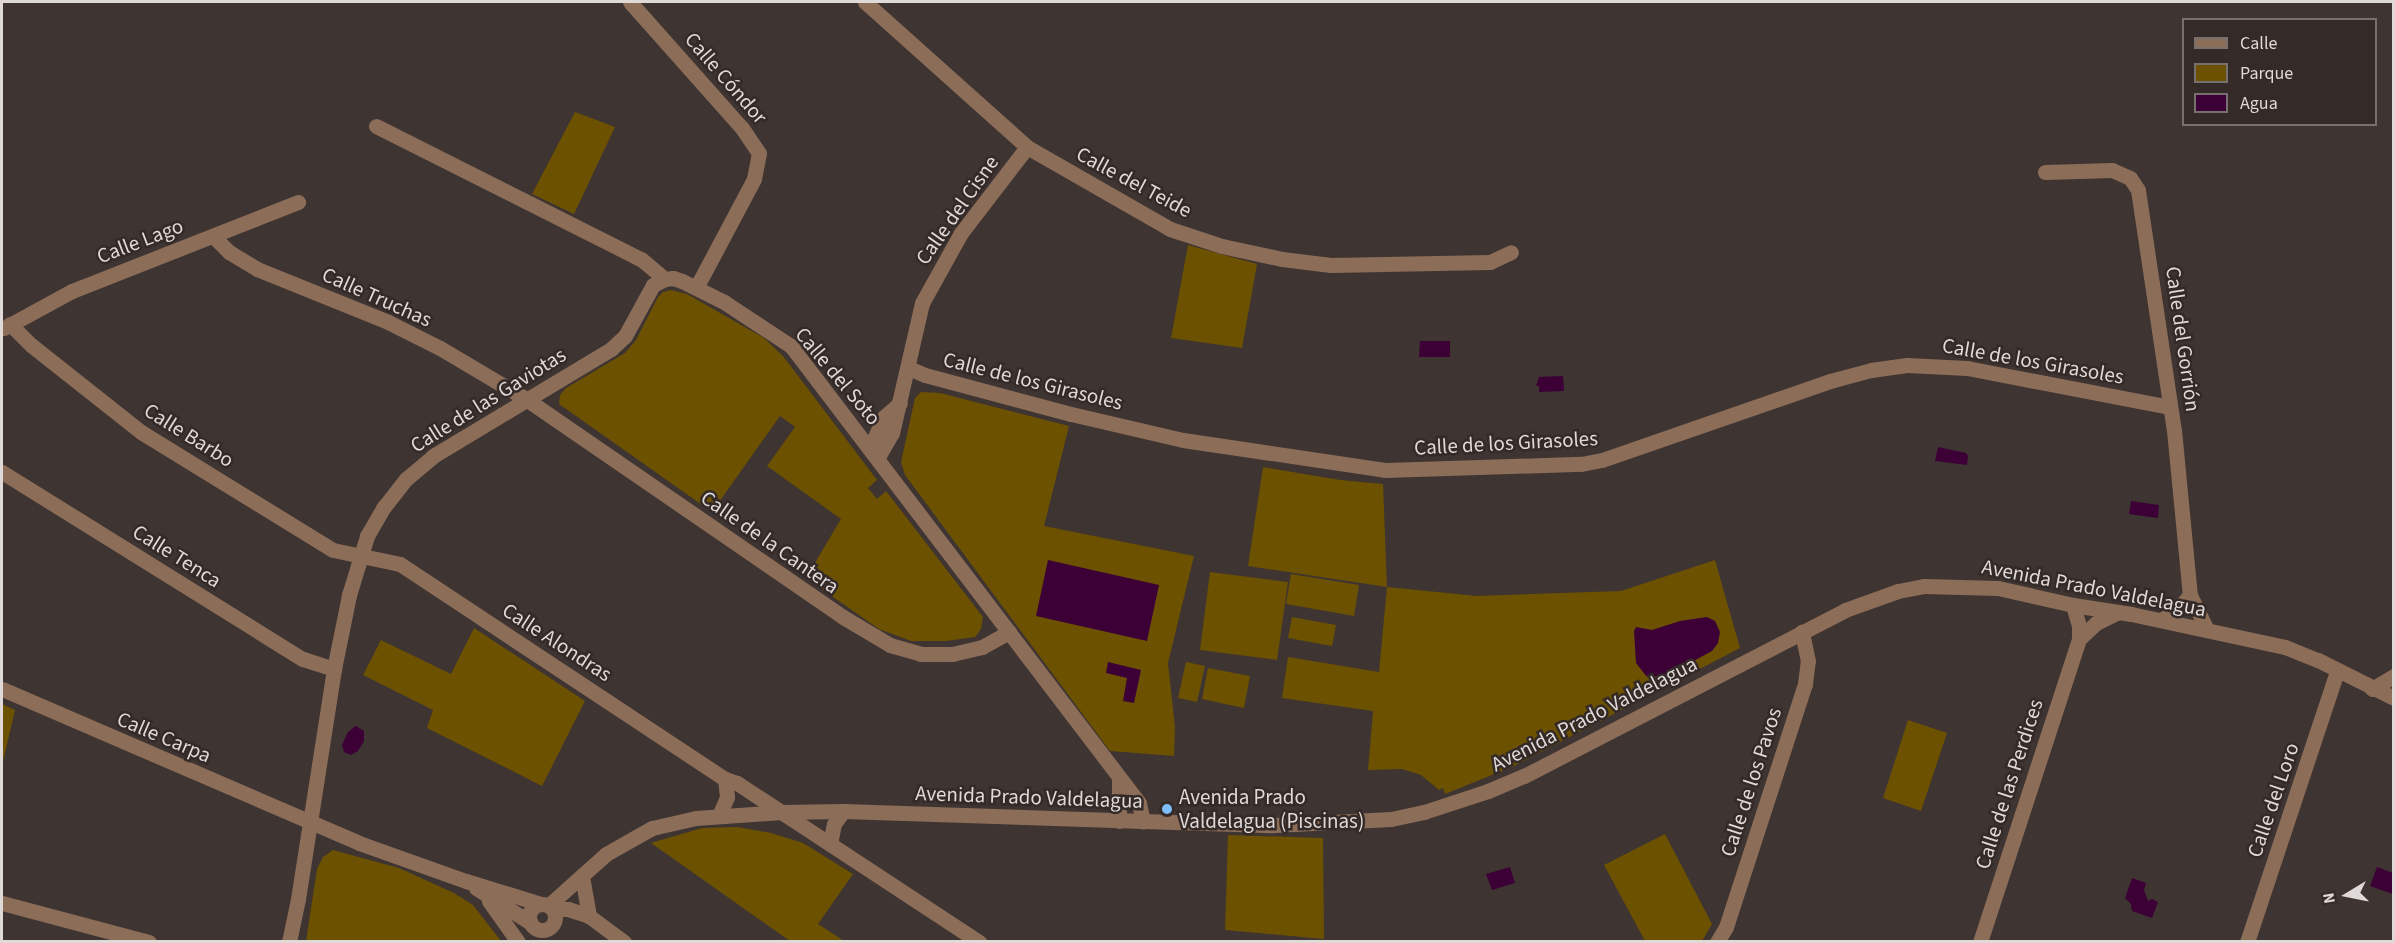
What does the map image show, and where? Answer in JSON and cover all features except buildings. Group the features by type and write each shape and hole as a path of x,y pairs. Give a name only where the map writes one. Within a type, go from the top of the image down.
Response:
{"street":[{"name":"Calle Cóndor","path":"630,2 742,128 759,153 754,179 696,288"},
{"name":"Calle del Teide","path":"865,2 1027,147 1170,229 1222,246 1282,259 1331,265 1490,261 1511,252"},
{"name":"Calle del Soto","path":"376,126 641,259 665,279 673,278 696,288 764,326 791,346 874,452 919,515 1139,803 1143,822"},
{"name":"Calle del Cisne","path":"874,452 892,433 909,368 912,342 922,303 961,233 1027,147"},
{"name":"Calle del Gorrión","path":"2045,172 2112,170 2130,178 2139,190 2174,430 2190,595 2207,630"},
{"name":"Calle Lago","path":"6,327 72,291 298,202"},
{"name":"Calle Truchas","path":"213,236 229,252 257,269 388,322 440,348 526,399"},
{"name":"Calle de las Gaviotas","path":"289,942 334,669 349,595 367,536 384,507 406,479 433,456 611,348 625,336 653,285 665,279"},
{"name":"Calle Barbo","path":"6,327 141,432 333,550 360,557"},
{"name":"Calle de los Girasoles","path":"909,368 926,375 1071,414 1183,440 1385,470 1581,464 1602,460 1830,381 1871,370 1907,365 1936,365 1990,372 2169,407"},
{"name":"Calle de la Cantera","path":"526,399 843,617 890,645 921,654 952,654 981,647 1010,632"},
{"path":"874,452 884,417 900,403"},
{"path":"850,421 884,417"},
{"name":"Calle Tenca","path":"2,472 303,659 334,669"},
{"name":"Calle Alondras","path":"360,557 400,564 725,779 737,783 979,942"},
{"name":"Avenida Prado Valdelagua","path":"547,906 606,854 652,828 719,816 843,811 1143,822 1339,824 1391,819 1424,812 1488,791 1524,776 1866,601 1924,586 1998,588 2285,647 2318,660 2394,698"},
{"path":"2161,620 2177,610 2190,595"},
{"name":"Calle de las Perdices","path":"1980,942 2079,639 2079,626 2073,605"},
{"path":"2079,639 2096,623 2119,612"},
{"name":"Calle de los Pavos","path":"1717,942 1726,927 1805,684 1808,661 1802,632"},
{"name":"Calle del Loro","path":"2247,942 2337,670"},
{"path":"2372,689 2394,676"},
{"name":"Calle Carpa","path":"2,689 310,823"},
{"path":"1119,778 1119,821"},
{"path":"719,816 727,797 725,779"},
{"path":"830,844 834,824 843,811"},
{"path":"310,823 466,881 547,906 568,909 590,916 624,942"},
{"path":"582,876 590,916"},
{"path":"466,881 534,931 545,930 552,926 555,919 547,906"},
{"path":"482,892 518,942"},
{"path":"2,903 149,942"},
{"path":"534,931 529,915 533,907 547,906"}],"green space":[{"path":"575,112 615,127 574,214 532,194"},
{"path":"1188,245 1257,264 1242,348 1171,338"},
{"path":"671,290 687,294 764,338 783,356 877,480 868,488 877,499 886,491 983,617 981,629 975,637 946,641 911,641 879,629 806,578 841,519 767,466 795,427 780,416 712,512 559,404 560,395 566,388 625,353 636,340 658,297 663,292"},
{"path":"921,392 940,393 1069,426 1044,526 1194,556 1168,663 1175,727 1174,756 1110,751 905,475 901,462 915,398"},
{"path":"1263,467 1340,480 1383,484 1387,587 1248,566"},
{"path":"1715,560 1740,648 1514,766 1445,794 1443,788 1439,790 1421,775 1402,769 1368,770 1373,711 1282,698 1288,657 1379,672 1387,587 1477,596 1621,591"},
{"path":"1210,572 1288,582 1277,660 1200,650"},
{"path":"1291,574 1359,585 1354,616 1286,604"},
{"path":"1292,617 1336,625 1332,646 1288,638"},
{"path":"474,628 585,701 542,786 427,728 433,710 363,675 381,640 451,674"},
{"path":"1186,662 1205,666 1197,702 1178,698"},
{"path":"1208,668 1250,676 1244,708 1202,699"},
{"path":"2,704 15,710 2,766"},
{"path":"1908,720 1947,733 1921,811 1883,798"},
{"path":"737,827 771,833 803,843 853,874 818,924 844,941 790,941 651,843 702,828"},
{"path":"1665,834 1712,924 1702,941 1645,941 1604,865"},
{"path":"1228,835 1323,838 1324,939 1225,930"},
{"path":"333,850 399,868 454,893 473,905 501,941 306,941 317,869 323,857"}],"water":[{"path":"1420,341 1450,341 1450,357 1419,357"},
{"path":"1563,376 1564,391 1539,392 1539,386 1536,386 1539,377"},
{"path":"1938,447 1966,453 1967,465 1935,461"},
{"path":"2131,501 2159,505 2158,518 2129,514"},
{"path":"1048,560 1159,585 1147,641 1036,616"},
{"path":"1707,617 1715,621 1720,632 1718,643 1712,651 1666,676 1647,677 1636,663 1634,631 1636,627 1652,630 1680,621"},
{"path":"1108,662 1141,670 1134,703 1123,701 1127,678 1106,673"},
{"path":"356,726 364,731 364,741 358,751 351,755 344,752 342,745 348,732"},
{"path":"1510,867 1515,883 1492,890 1486,874"},
{"path":"2377,867 2393,873 2393,894 2370,886"},
{"path":"2132,878 2146,883 2144,890 2148,901 2152,899 2158,902 2152,918 2132,911 2131,904 2125,898"}],"place":[{"name":"Avenida Prado Valdelagua (Piscinas)","path":"1167,809"}]}
